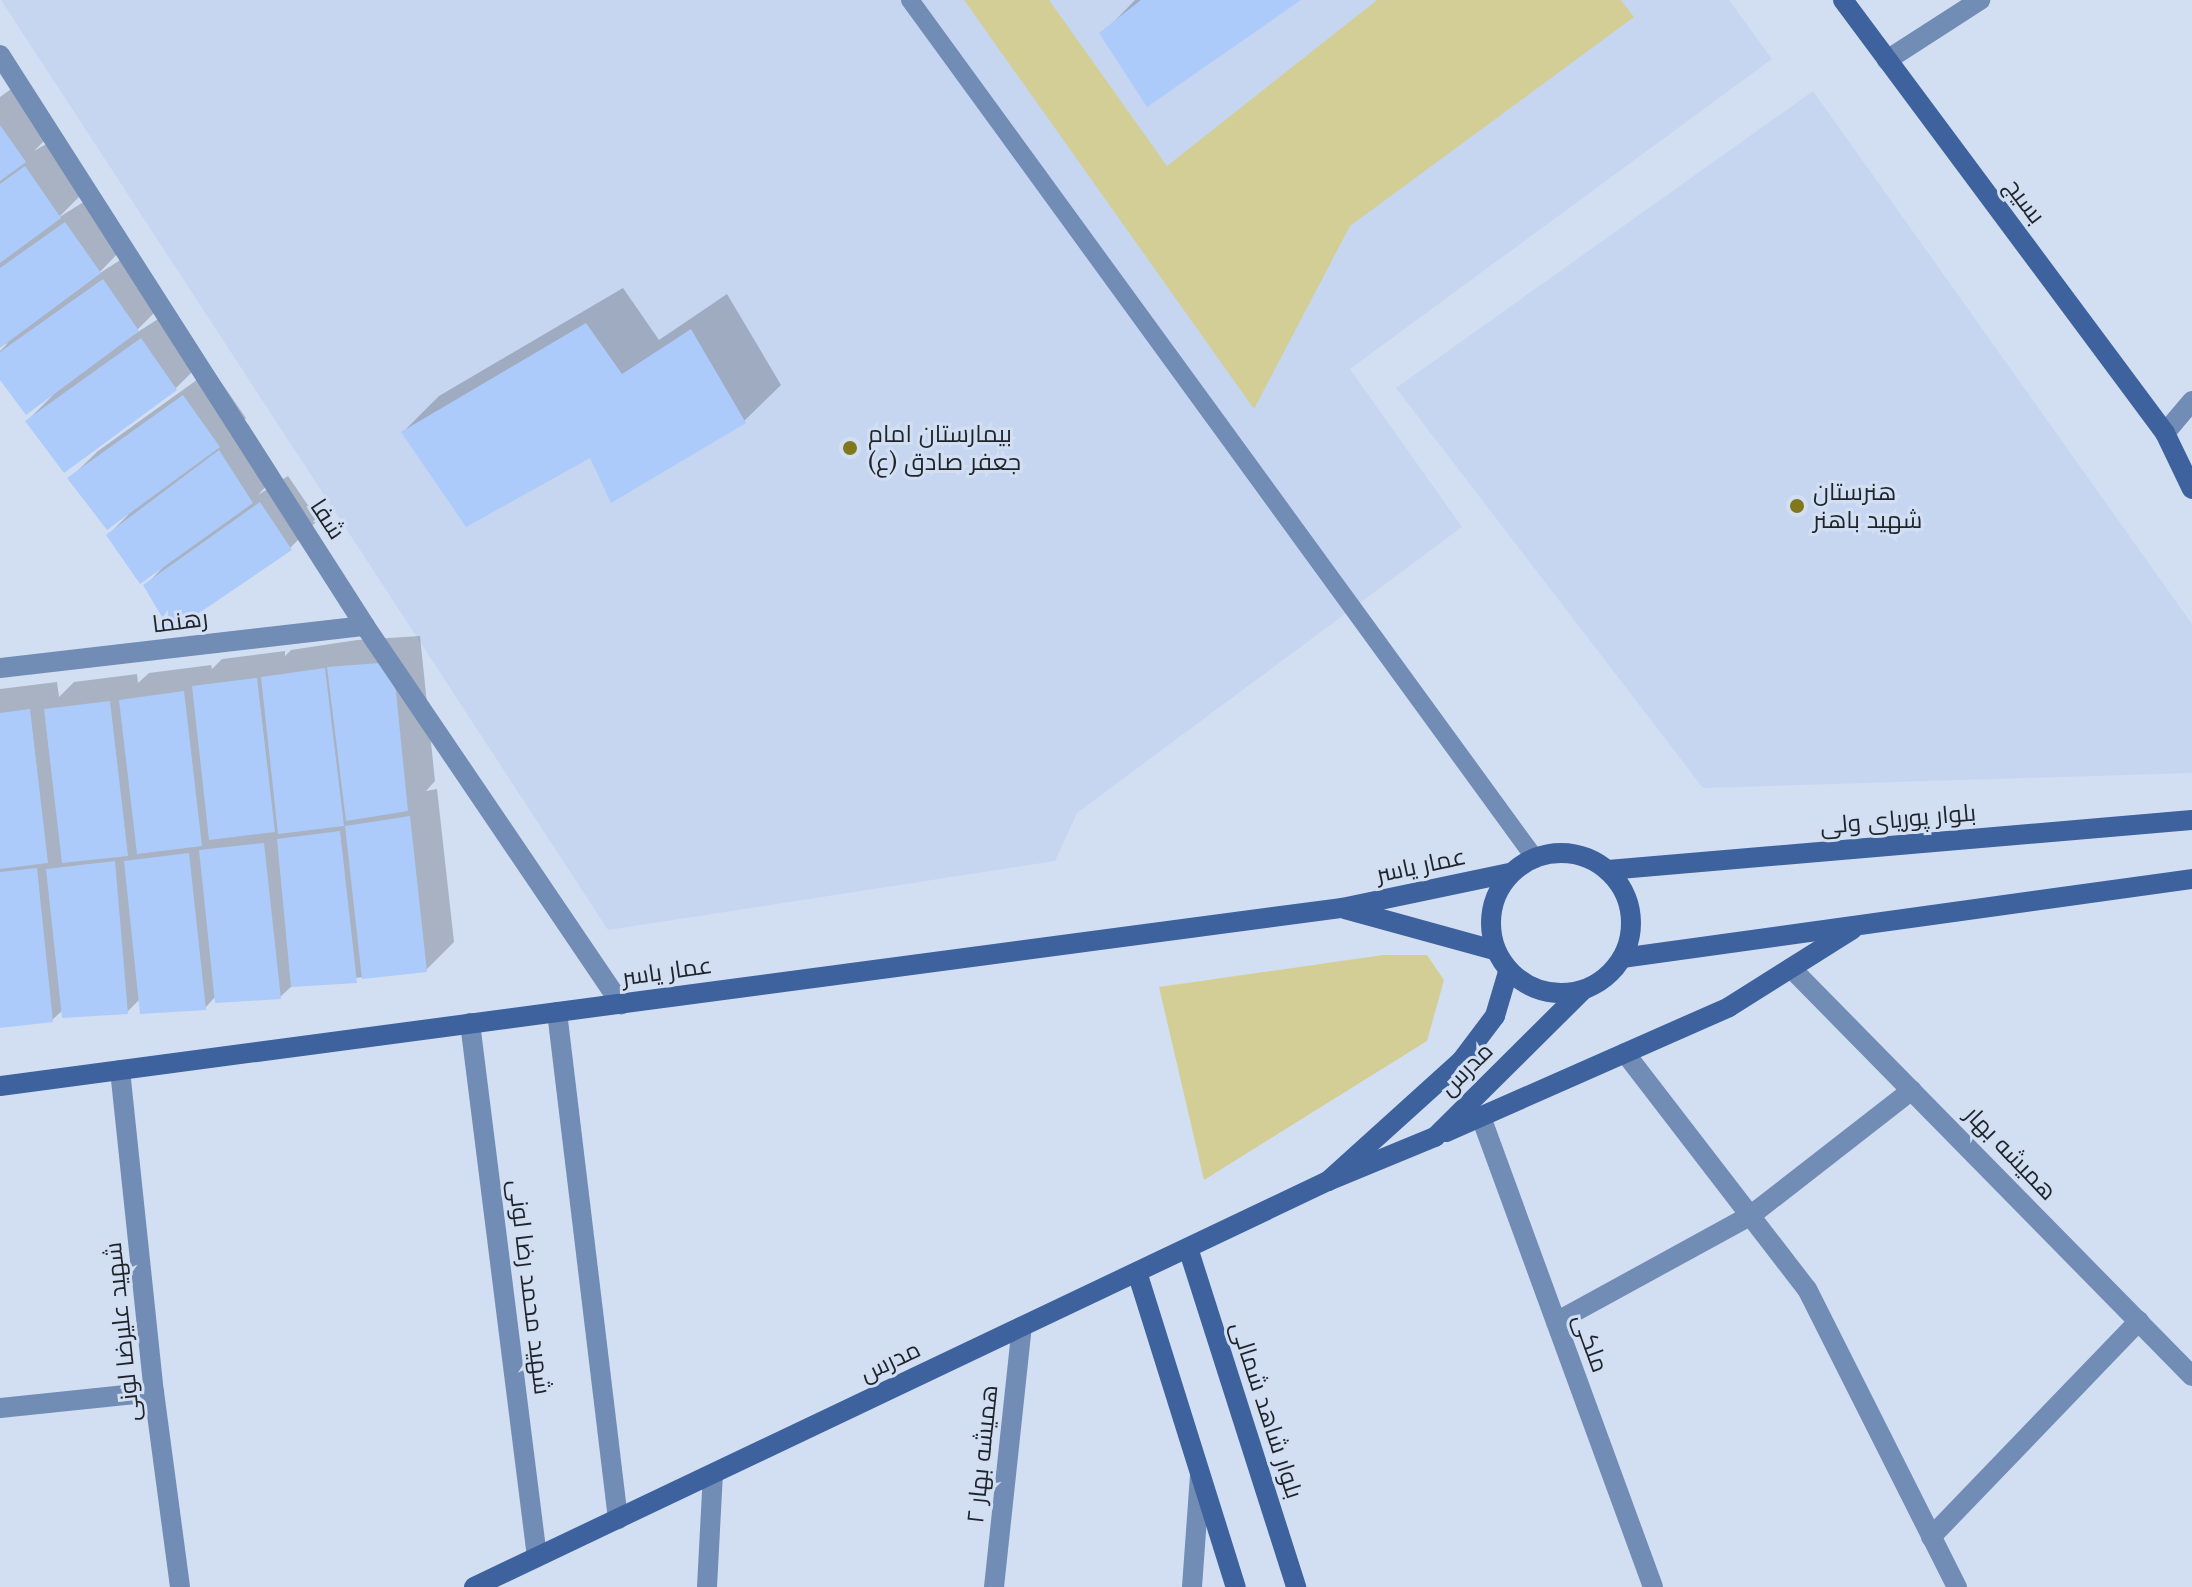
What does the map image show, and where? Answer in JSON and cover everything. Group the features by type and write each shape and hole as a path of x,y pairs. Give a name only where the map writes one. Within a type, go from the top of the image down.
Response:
{"street":[{"name":"بسیج","path":"1843,0 2165,433"},
{"path":"1887,60 1980,0"},
{"name":"شفا","path":"0,55 365,626 621,1004"},
{"path":"2165,433 2192,401"},
{"path":"2165,433 2192,426"},
{"path":"2165,433 2192,452"},
{"path":"2165,433 2192,489"},
{"name":"رهنما","path":"0,668 365,626"},
{"name":"بلوار پوریای ولی","path":"1608,870 2192,820"},
{"path":"1573,853 1608,870 1623,889 1631,911 1622,958 1605,979 1582,991 1556,995 1530,988 1508,972 1494,950 1490,924 1495,896 1510,873 1534,857 1573,853"},
{"name":"عمار یاسر","path":"0,1086 1342,908 1510,873"},
{"path":"1622,958 2192,879"},
{"name":"عمار یاسر","path":"1342,908 1494,950"},
{"path":"1435,1137 1729,1007 1859,925"},
{"name":"همیشه بهار","path":"1791,968 2192,1376"},
{"name":"مدرس","path":"1328,1181 1461,1061 1495,1016 1508,972"},
{"name":"مدرس","path":"474,1587 1328,1181 1435,1137 1582,991"},
{"path":"557,1012 618,1519"},
{"name":"شهید محمد رضا لونی","path":"470,1023 537,1557"},
{"path":"1625,1053 1807,1289 1957,1587"},
{"name":"شهید علیرضا لونی","path":"120,1070 154,1392 180,1587"},
{"path":"1556,1322 1750,1216 1912,1090"},
{"name":"ملکی","path":"1481,1117 1653,1587"},
{"name":"بلوار شاهد شمالی","path":"1188,1248 1296,1587"},
{"path":"1137,1272 1236,1587"},
{"path":"1931,1537 2139,1321"},
{"name":"همیشه بهار ۲","path":"994,1587 1022,1327"},
{"path":"0,1408 154,1392"},
{"path":"1192,1587 1200,1472"},
{"path":"707,1587 713,1474"}],"lane":[{"path":"910,0 1534,857"}],"shaded area":[{"name":"بیمارستان امام جعفر صادق (ع)","path":"1,0 1729,0 1772,59 1350,369 1462,527 1077,813 1055,861 608,930"},
{"path":"964,0 1049,0 1167,166 1377,0 1621,0 1634,17 1350,226 1254,409"},
{"name":"هنرستان شهید باهنر","path":"1813,91 2192,624 2192,773 1703,788 1396,388"},
{"path":"1383,955 1427,955 1444,980 1427,1041 1204,1180 1159,987"}],"building":[{"path":"1141,0 1301,0 1147,107 1099,33"},
{"path":"0,125 26,162 0,181"},
{"path":"25,166 61,218 0,263 0,184"},
{"path":"65,222 101,273 0,348 0,268"},
{"path":"103,279 139,331 26,415 0,380 0,352"},
{"path":"586,323 622,374 691,329 746,423 611,503 590,458 466,527 401,432"},
{"path":"141,338 177,390 64,473 25,421"},
{"path":"183,395 220,447 107,530 67,478"},
{"path":"219,450 253,503 140,584 106,535"},
{"path":"260,502 292,550 171,632 143,585"},
{"path":"393,662 408,811 346,821 327,667"},
{"path":"325,668 344,826 278,834 261,677"},
{"path":"257,678 275,832 209,840 192,686"},
{"path":"184,691 202,846 137,854 119,700"},
{"path":"110,701 128,856 62,863 44,709"},
{"path":"30,709 48,863 0,869 0,713"},
{"path":"410,816 427,972 362,979 345,826"},
{"path":"340,831 357,983 291,987 277,839"},
{"path":"264,843 281,999 215,1003 199,850"},
{"path":"189,853 206,1010 140,1014 124,861"},
{"path":"115,861 128,1014 62,1018 46,869"},
{"path":"37,868 53,1022 0,1028 0,872"}],"place":[{"name":"بیمارستان امام جعفر صادق (ع)","path":"850,448"},
{"name":"هنرستان شهید باهنر","path":"1797,506"}]}
